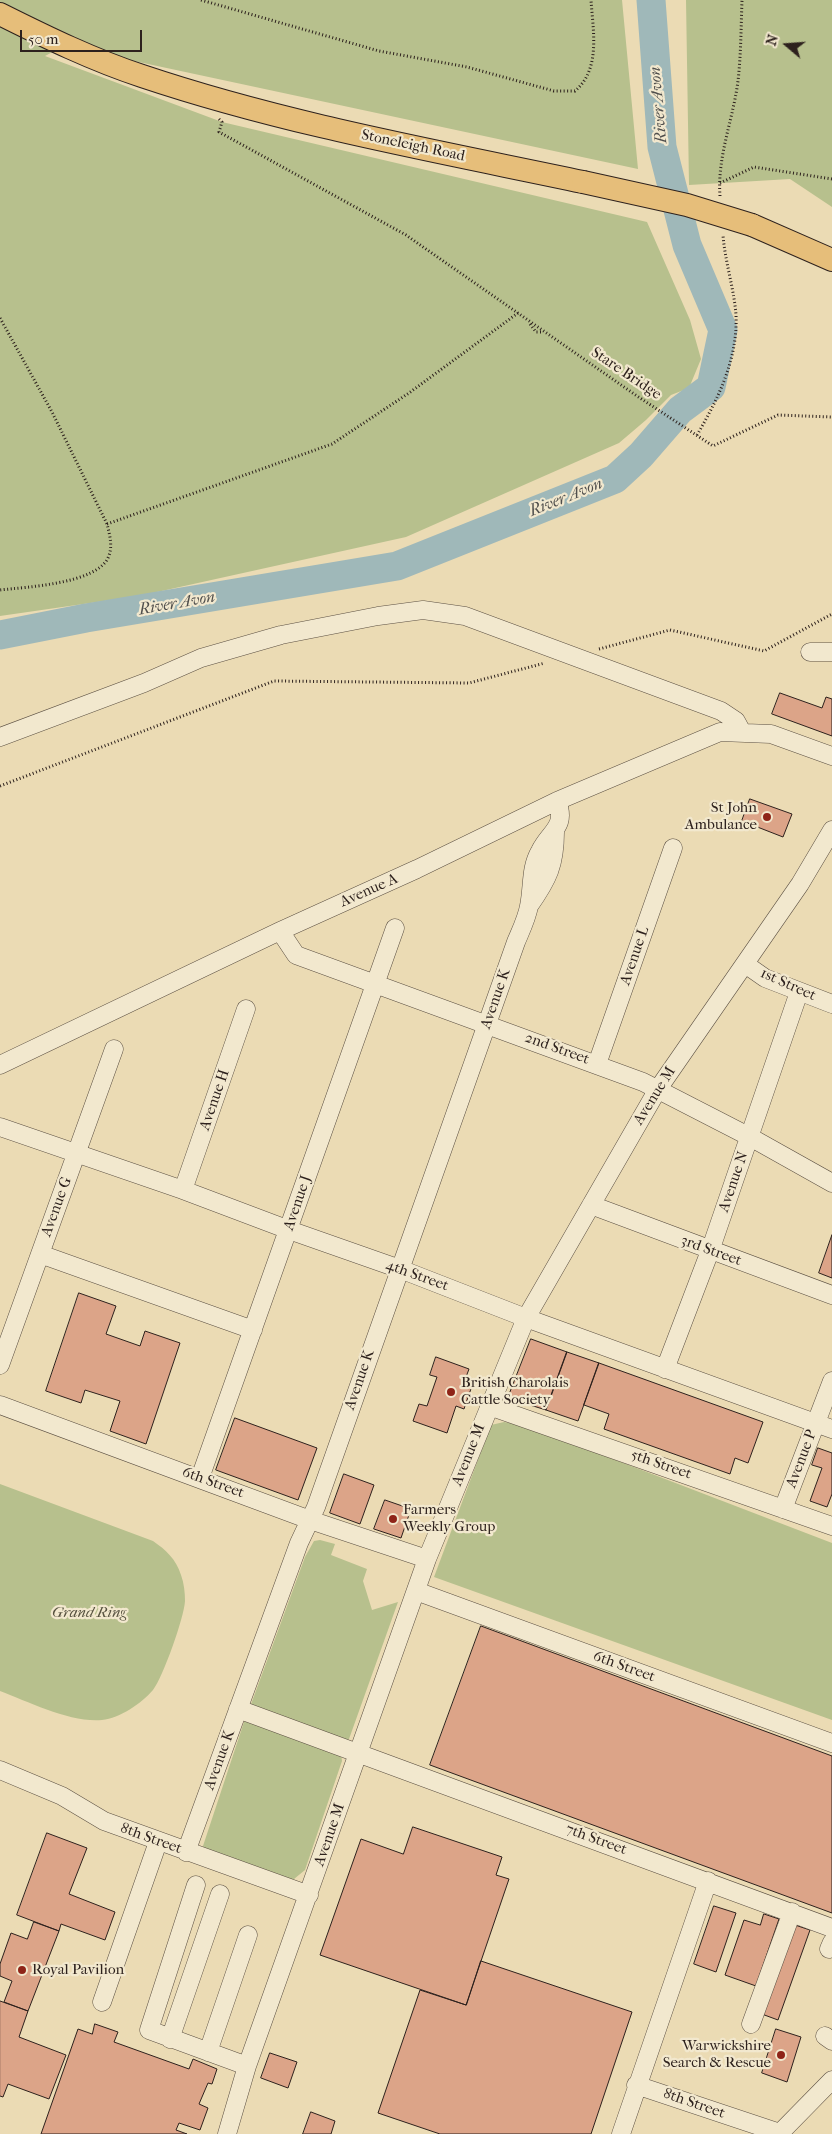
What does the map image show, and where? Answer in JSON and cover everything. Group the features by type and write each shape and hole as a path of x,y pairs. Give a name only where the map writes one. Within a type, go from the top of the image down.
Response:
{"main road":[{"name":"Stoneleigh Road","path":"0,14 64,46 141,76 221,100 365,136 688,205 752,225 832,260"}],"lane":[{"path":"0,737 144,683 202,658 281,635 378,616 422,610 465,616 721,710 736,721 742,732"},
{"path":"810,652 832,652"},
{"name":"Avenue A","path":"0,1065 280,931 417,869 556,801 720,732 771,734 832,756"},
{"name":"Avenue K","path":"186,1852 310,1520 488,1024 529,906 531,876 540,850 555,832 560,810 556,801"},
{"path":"800,884 832,830"},
{"name":"Avenue L","path":"597,1064 673,848"},
{"path":"800,884 832,850"},
{"name":"Avenue M","path":"227,2134 247,2066 427,1560 526,1318 658,1089 800,884"},
{"name":"Avenue J","path":"200,1478 395,928"},
{"name":"2nd Street","path":"280,931 296,955 597,1064 658,1089 832,1182"},
{"name":"1st Street","path":"745,964 765,978 832,1004"},
{"name":"Avenue N","path":"665,1369 710,1250 799,992"},
{"name":"Avenue H","path":"183,1190 246,1009"},
{"name":"Avenue G","path":"0,1365 114,1049"},
{"name":"4th Street","path":"0,1126 400,1269 526,1318 824,1426"},
{"name":"3rd Street","path":"591,1206 832,1295"},
{"path":"40,1254 253,1330"},
{"name":"Avenue P","path":"783,1509 824,1426 832,1382"},
{"name":"6th Street","path":"0,1405 310,1520 427,1560"},
{"name":"5th Street","path":"489,1406 832,1526"},
{"name":"6th Street","path":"416,1591 832,1743"},
{"name":"7th Street","path":"238,1709 832,1928"},
{"name":"8th Street","path":"0,1770 62,1796 104,1822 308,1895"},
{"path":"102,2002 158,1842"},
{"path":"621,2134 636,2085 708,1881"},
{"path":"196,1884 148,2027 151,2032 247,2066"},
{"path":"170,2039 220,1894"},
{"path":"751,2024 792,1912"},
{"path":"208,2052 248,1935"},
{"path":"779,2134 832,2080"},
{"name":"8th Street","path":"636,2085 779,2134"}],"path":[{"path":"201,0 379,51 468,67 554,91 575,91 585,82 590,69 594,48 591,0"},
{"path":"721,202 719,184 738,82 742,0"},
{"name":"Stare Bridge","path":"214,115 222,122 220,132 406,235 543,332 714,446 778,415 832,417"},
{"path":"719,184 754,167 832,179"},
{"path":"697,435 711,411 730,369 736,316 723,231"},
{"path":"107,524 332,444 409,393 518,313"},
{"path":"0,318 52,412 107,524 112,543 108,559 93,572 64,582 0,590"},
{"path":"0,786 274,681 469,683 670,630 764,651 832,614"}],"green space":[{"path":"0,0 622,0 638,169 64,46 45,56 222,122 647,222 690,320 701,359 689,388 671,395 619,443 406,537 139,596 0,616"},
{"path":"686,0 832,0 832,207 790,179 689,185"},
{"path":"504,1422 527,1426 832,1543 832,1720 434,1577 491,1425"},
{"name":"Grand Ring","path":"0,1484 153,1541 166,1551 179,1569 185,1591 184,1609 162,1673 153,1690 136,1705 123,1713 102,1720 77,1718 50,1711 0,1691"},
{"path":"320,1540 335,1544 331,1555 367,1569 363,1581 372,1610 398,1602 349,1739 345,1742 250,1707 305,1557 314,1541"},
{"path":"245,1719 341,1754 342,1761 305,1870 294,1879 282,1881 207,1855 203,1846"}],"building":[{"path":"780,693 822,708 826,697 832,699 832,736 772,714"},
{"name":"St John Ambulance","path":"750,799 792,814 783,837 742,821"},
{"path":"832,1235 832,1278 819,1273"},
{"path":"79,1293 116,1306 106,1334 140,1346 145,1331 180,1343 146,1444 110,1431 120,1401 85,1390 81,1403 46,1391"},
{"path":"531,1339 567,1352 546,1410 508,1398"},
{"path":"567,1352 599,1363 578,1421 546,1410"},
{"name":"British Charolais Cattle Society","path":"436,1357 469,1369 466,1377 474,1380 464,1409 456,1406 447,1433 413,1421 419,1404 427,1406 437,1377 430,1375"},
{"path":"599,1363 763,1422 748,1463 735,1458 730,1474 604,1429 609,1414 584,1405"},
{"path":"235,1418 317,1448 298,1500 216,1470"},
{"path":"818,1448 832,1453 832,1494 827,1507 810,1501 822,1468 812,1465"},
{"path":"344,1474 374,1485 360,1524 330,1513"},
{"name":"Farmers Weekly Group","path":"385,1500 411,1509 401,1538 374,1529"},
{"path":"481,1626 832,1756 832,1913 430,1765"},
{"path":"413,1827 502,1857 496,1875 509,1879 466,2005 320,1955 361,1839 403,1854"},
{"path":"47,1833 87,1848 69,1894 115,1912 105,1940 61,1924 59,1931 17,1915"},
{"path":"714,1906 736,1913 716,1972 694,1964"},
{"path":"764,1914 779,1919 756,1986 725,1975 744,1920 760,1925"},
{"name":"Royal Pavilion","path":"34,1922 59,1931 28,2011 4,2002 12,1981 0,1976 0,1964 11,1933 27,1939"},
{"path":"792,1924 810,1930 778,2020 759,2013"},
{"path":"481,1961 632,2012 591,2134 440,2134 378,2113 420,1990 466,2005"},
{"path":"0,2001 28,2011 19,2037 66,2055 49,2099 8,2084 3,2097 0,2096"},
{"path":"95,2024 118,2032 114,2042 189,2069 193,2059 217,2069 212,2084 208,2083 199,2104 208,2108 200,2130 179,2123 176,2130 187,2134 41,2134 78,2029 92,2034"},
{"name":"Warwickshire Search & Rescue","path":"776,2029 801,2037 787,2082 762,2073"},
{"path":"270,2053 297,2062 288,2088 261,2078"},
{"path":"311,2112 335,2121 331,2134 303,2134"}],"waterway":[{"name":"River Avon","path":"0,635 86,618 397,566 615,479 641,455 680,410 711,387 723,330 687,245 662,147 651,0"}],"place":[{"name":"St John Ambulance","path":"767,817"},
{"name":"British Charolais Cattle Society","path":"451,1392"},
{"name":"Farmers Weekly Group","path":"393,1519"},
{"name":"Royal Pavilion","path":"22,1970"},
{"name":"Warwickshire Search & Rescue","path":"781,2055"}]}
